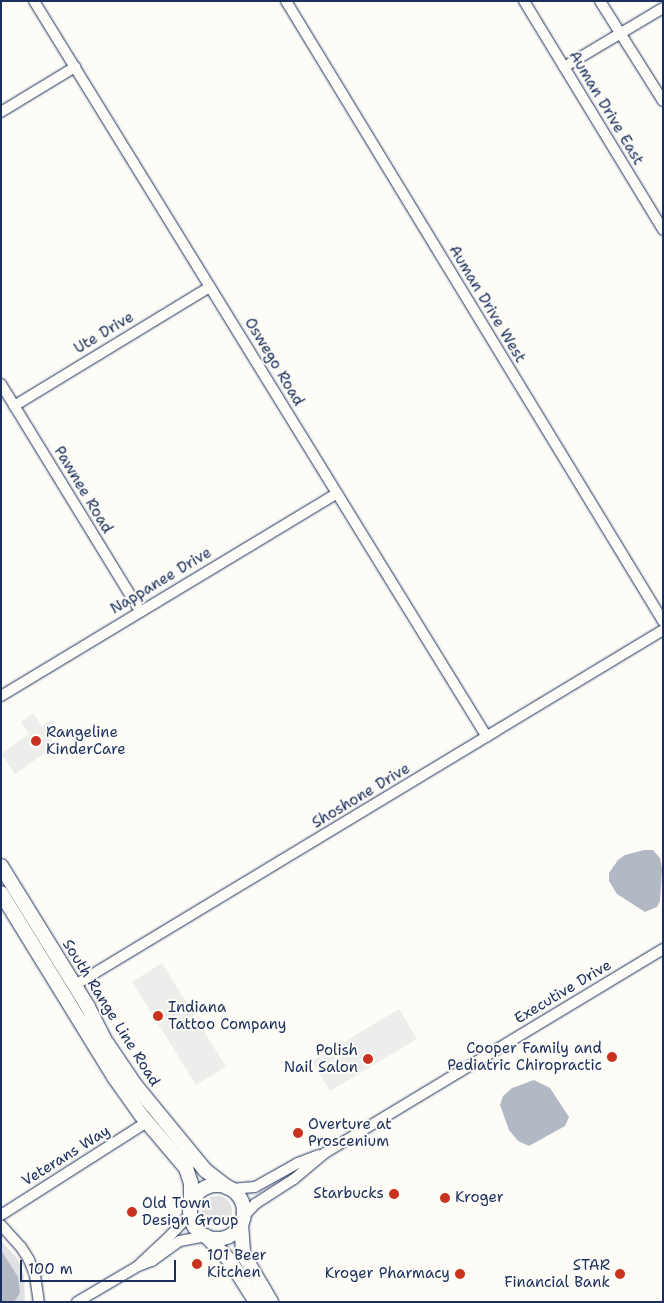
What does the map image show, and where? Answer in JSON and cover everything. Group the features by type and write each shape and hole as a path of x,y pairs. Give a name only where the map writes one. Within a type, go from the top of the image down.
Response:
{"main road":[{"name":"South Range Line Road","path":"1,866 75,985 104,1039 142,1095 205,1170 230,1188"},
{"name":"South Range Line Road","path":"1,893 114,1077 147,1122 188,1172 190,1210"},
{"path":"256,1302 230,1261 197,1230 190,1210 197,1194 208,1186 230,1188 240,1198 242,1220 241,1248 272,1302"},
{"path":"205,1236 222,1238 230,1235 242,1220"}],"street":[{"name":"Oswego Road","path":"34,1 487,738"},
{"name":"Auman Drive West","path":"286,1 663,621"},
{"name":"Auman Drive East","path":"524,1 663,230"},
{"path":"600,1 663,101"},
{"path":"564,67 620,34 659,6"},
{"path":"1,112 75,68"},
{"name":"Ute Drive","path":"14,406 210,287"},
{"name":"Pawnee Road","path":"1,384 140,611"},
{"name":"Nappanee Drive","path":"1,696 336,494"},
{"name":"Shoshone Drive","path":"75,985 663,630"},
{"name":"Executive Drive","path":"242,1220 255,1204 294,1179 325,1153 663,949"},
{"name":"Veterans Way","path":"1,1214 147,1122"},
{"name":"Executive Drive","path":"230,1188 255,1187 298,1163 325,1153"},
{"path":"138,1266 190,1210"},
{"path":"1,1225 21,1247 29,1260 35,1275 39,1302"},
{"path":"77,1302 138,1266 152,1261 180,1241 205,1236"}],"shaded area":[{"name":"Rangeline KinderCare","path":"33,713 42,726 51,720 59,732 51,738 56,745 15,774 1,754 29,734 21,722"},
{"path":"644,850 653,850 660,858 662,869 660,901 657,907 645,912 617,894 609,881 609,873 618,860 625,855"},
{"path":"162,963 226,1067 196,1085 132,982"},
{"path":"399,1009 417,1039 330,1091 312,1061"},
{"path":"534,1080 550,1088 569,1117 565,1126 529,1146 518,1141 509,1130 500,1105 503,1096 512,1088"},
{"path":"217,1196 228,1200 232,1211 228,1222 217,1226 206,1222 202,1211 206,1200"},
{"path":"1,1241 17,1258 24,1275 25,1302 1,1302"},
{"path":"1,1250 18,1277 20,1293 14,1302 1,1302"}],"place":[{"name":"Rangeline KinderCare","path":"36,741"},
{"name":"Indiana Tattoo Company","path":"158,1016"},
{"name":"Cooper Family and Pediatric Chiropractic","path":"612,1057"},
{"name":"Polish Nail Salon","path":"368,1059"},
{"name":"Overture at Proscenium","path":"298,1133"},
{"name":"Starbucks","path":"394,1194"},
{"name":"Kroger","path":"445,1198"},
{"name":"Old Town Design Group","path":"132,1212"},
{"name":"101 Beer Kitchen","path":"197,1264"},
{"name":"Kroger Pharmacy","path":"460,1274"},
{"name":"STAR Financial Bank","path":"620,1274"}]}
